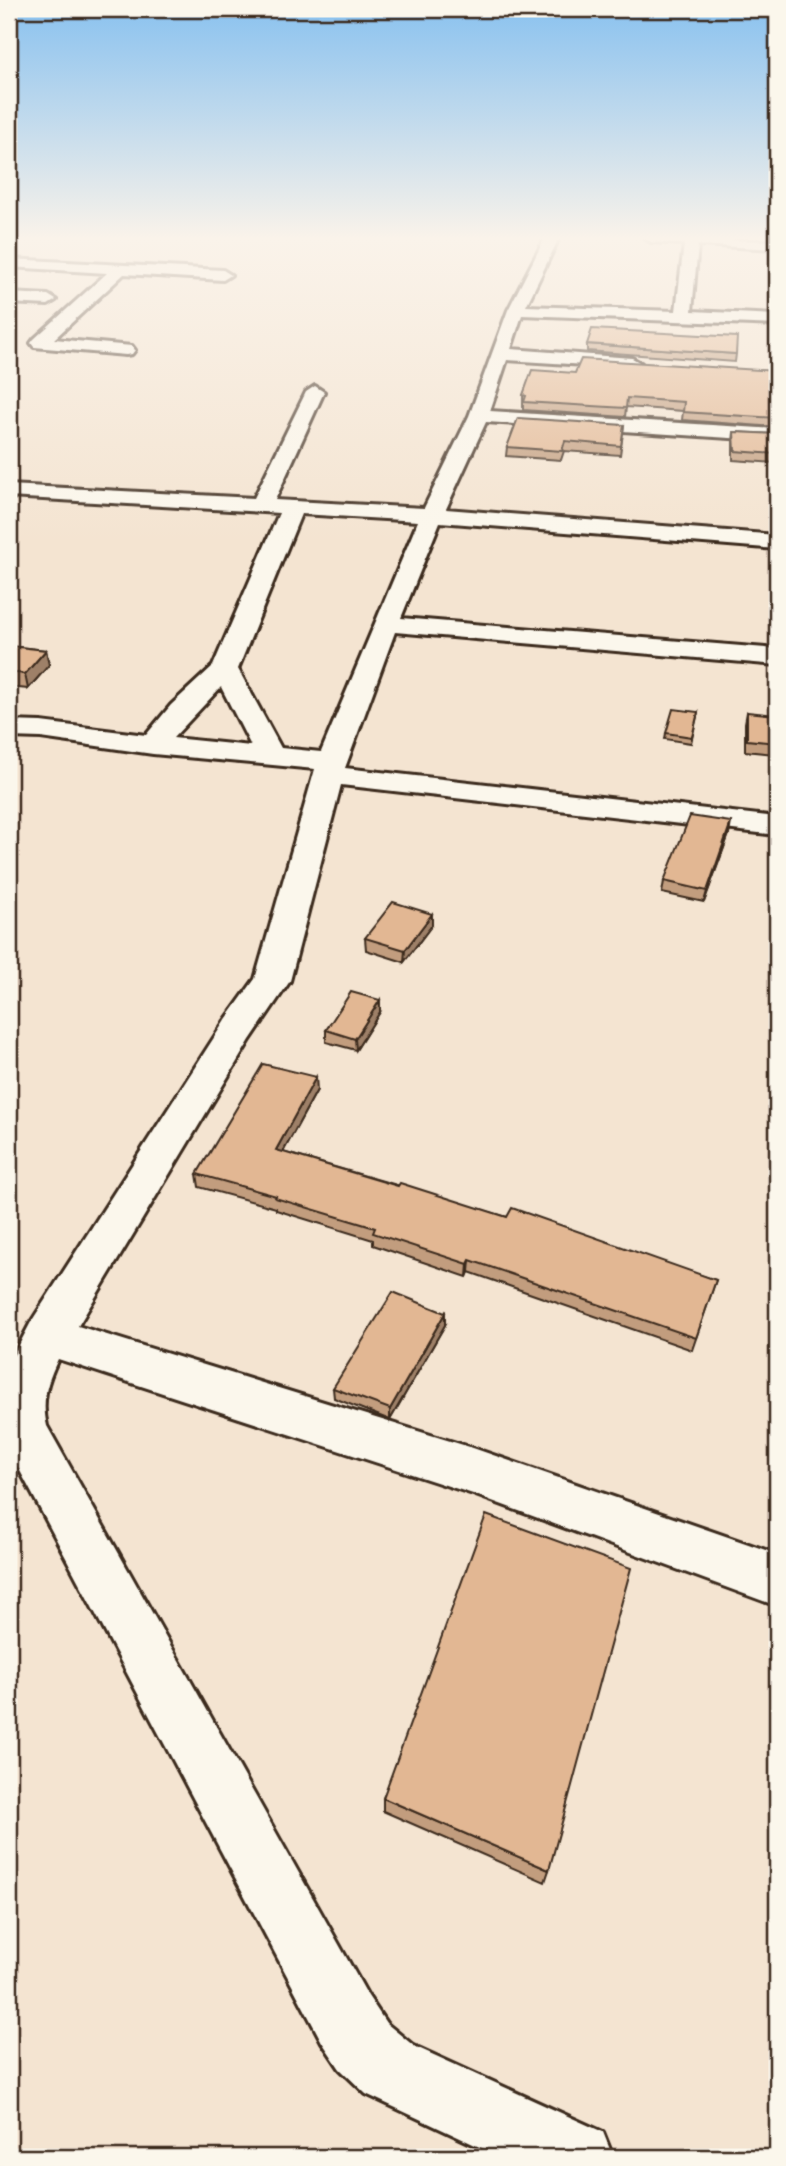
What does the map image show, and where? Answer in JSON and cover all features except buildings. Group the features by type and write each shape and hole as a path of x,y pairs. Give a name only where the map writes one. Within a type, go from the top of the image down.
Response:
{"street":[{"path":"40,343 44,339"},
{"path":"505,339 479,416 432,515 330,768 272,981 237,1031 47,1336 20,1388 19,1411 24,1431 345,2019 363,2046 390,2070 578,2157"},
{"path":"18,346 40,343 126,350"},
{"path":"500,354 650,364"},
{"path":"261,507 315,392"},
{"path":"479,416 777,435"},
{"path":"9,491 432,515 777,542"},
{"path":"153,745 181,711 225,669 292,509"},
{"path":"386,624 777,656"},
{"path":"225,669 271,757"},
{"path":"9,729 41,730 271,757 330,768 777,826"},
{"path":"47,1336 473,1471 777,1580"}]}
